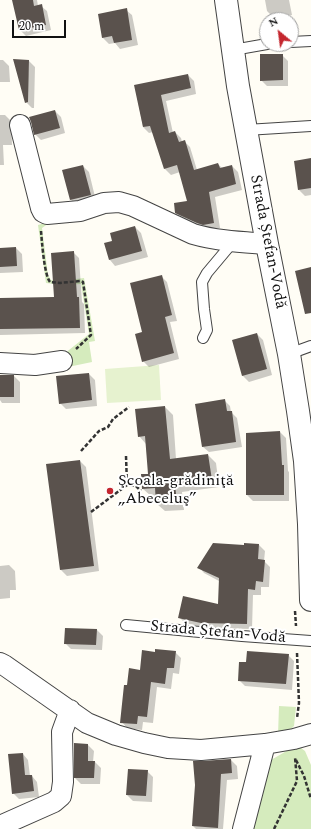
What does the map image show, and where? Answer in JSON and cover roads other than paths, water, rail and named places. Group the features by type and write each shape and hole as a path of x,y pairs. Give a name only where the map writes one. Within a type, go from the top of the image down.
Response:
{"street":[{"name":"Strada Ștefan-Vodă","path":"226,0 238,86 289,354 298,411 310,524 303,605"},
{"path":"20,125 41,208 43,212 47,214 80,211 104,204 119,202 133,206 202,237 233,242 267,244"},
{"path":"0,363 35,365 62,361"},
{"path":"0,663 87,723 116,735 144,743 168,748 201,750 265,744 303,736"},
{"path":"0,826 54,802 61,796 63,782 62,732 70,710"},
{"path":"243,829 265,744"}],"lane":[{"path":"299,42 311,41"},
{"path":"233,50 259,46"},
{"path":"246,130 311,126"},
{"path":"203,338 207,330 202,282 207,273 233,242"},
{"path":"289,354 311,346"},
{"name":"Strada Ștefan-Vodă","path":"126,625 311,641"}],"place":[{"name":"Şcoala-grădiniţă „Abeceluş”","path":"110,491"}]}
